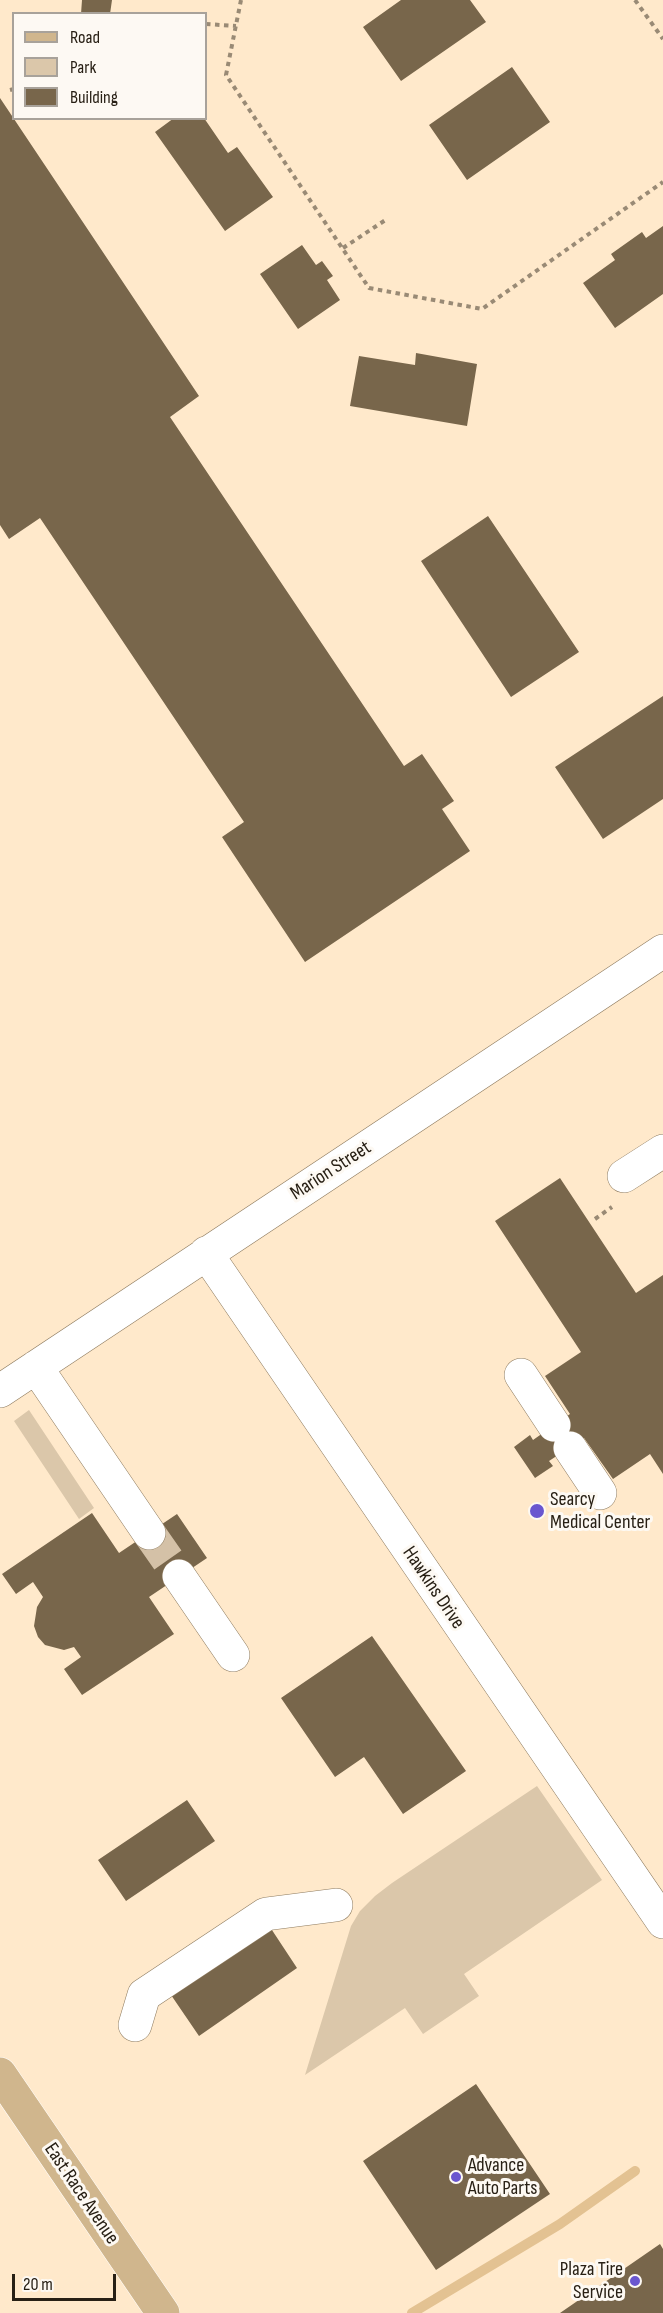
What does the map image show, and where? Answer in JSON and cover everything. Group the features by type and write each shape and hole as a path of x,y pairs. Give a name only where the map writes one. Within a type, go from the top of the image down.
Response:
{"main road":[{"name":"East Race Avenue","path":"0,2074 163,2313"}],"street":[{"name":"Marion Street","path":"0,1391 663,951"},
{"path":"624,1176 663,1151"},
{"name":"Hawkins Drive","path":"206,1253 663,1922"},
{"path":"36,1367 149,1533"},
{"path":"521,1375 600,1493"},
{"path":"179,1576 233,1655"},
{"path":"135,2025 144,1995 266,1914 336,1905"}],"path":[{"path":"241,0 226,75 369,288 482,309 663,182"},
{"path":"635,0 663,39"},
{"path":"207,24 236,26"},
{"path":"343,248 387,219"}],"green space":[{"path":"29,1410 94,1508 79,1519 14,1421"},
{"path":"537,1786 602,1880 464,1974 479,1996 423,2034 405,2008 305,2075 351,1926 360,1911 392,1883"}],"building":[{"path":"82,0 112,0 110,12 81,12"},
{"path":"401,0 470,0 486,22 401,81 363,27"},
{"path":"512,67 550,122 467,180 429,125"},
{"path":"0,98 12,116 12,120 15,120 199,396 170,417 404,766 422,754 454,801 442,809 470,851 305,962 222,837 244,822 40,518 9,539 0,525"},
{"path":"171,120 205,120 228,153 237,147 273,197 225,231 155,132"},
{"path":"663,226 663,294 615,328 583,283 615,260 611,254 642,232 646,238"},
{"path":"302,245 316,265 322,261 333,276 327,280 340,300 298,329 260,274"},
{"path":"416,353 477,364 467,426 350,406 359,356 415,365"},
{"path":"488,516 579,652 511,697 421,561"},
{"path":"663,696 663,799 603,839 555,767"},
{"path":"560,1178 636,1293 663,1275 663,1474 650,1454 613,1479 584,1438 549,1461 553,1466 535,1478 514,1447 530,1435 533,1440 570,1414 545,1376 581,1352 495,1221"},
{"path":"92,1513 119,1553 177,1514 207,1558 149,1597 174,1634 82,1695 64,1669 81,1657 74,1647 64,1650 45,1645 38,1637 34,1626 37,1607 43,1597 33,1582 16,1594 2,1574"},
{"path":"372,1636 466,1771 403,1814 364,1757 335,1777 281,1698"},
{"path":"187,1800 215,1841 126,1901 98,1860"},
{"path":"268,1924 297,1968 199,2036 169,1992"},
{"name":"Advance Auto Parts","path":"476,2084 550,2194 436,2270 363,2161"},
{"name":"Plaza Tire Service","path":"660,2244 663,2249 663,2313 560,2313"}],"waterway":[{"path":"412,2313 560,2224 635,2171"}],"tunnel":[{"path":"149,1533 179,1576"}],"place":[{"name":"Searcy Medical Center","path":"537,1511"},
{"name":"Advance Auto Parts","path":"456,2177"},
{"name":"Plaza Tire Service","path":"635,2281"}]}
